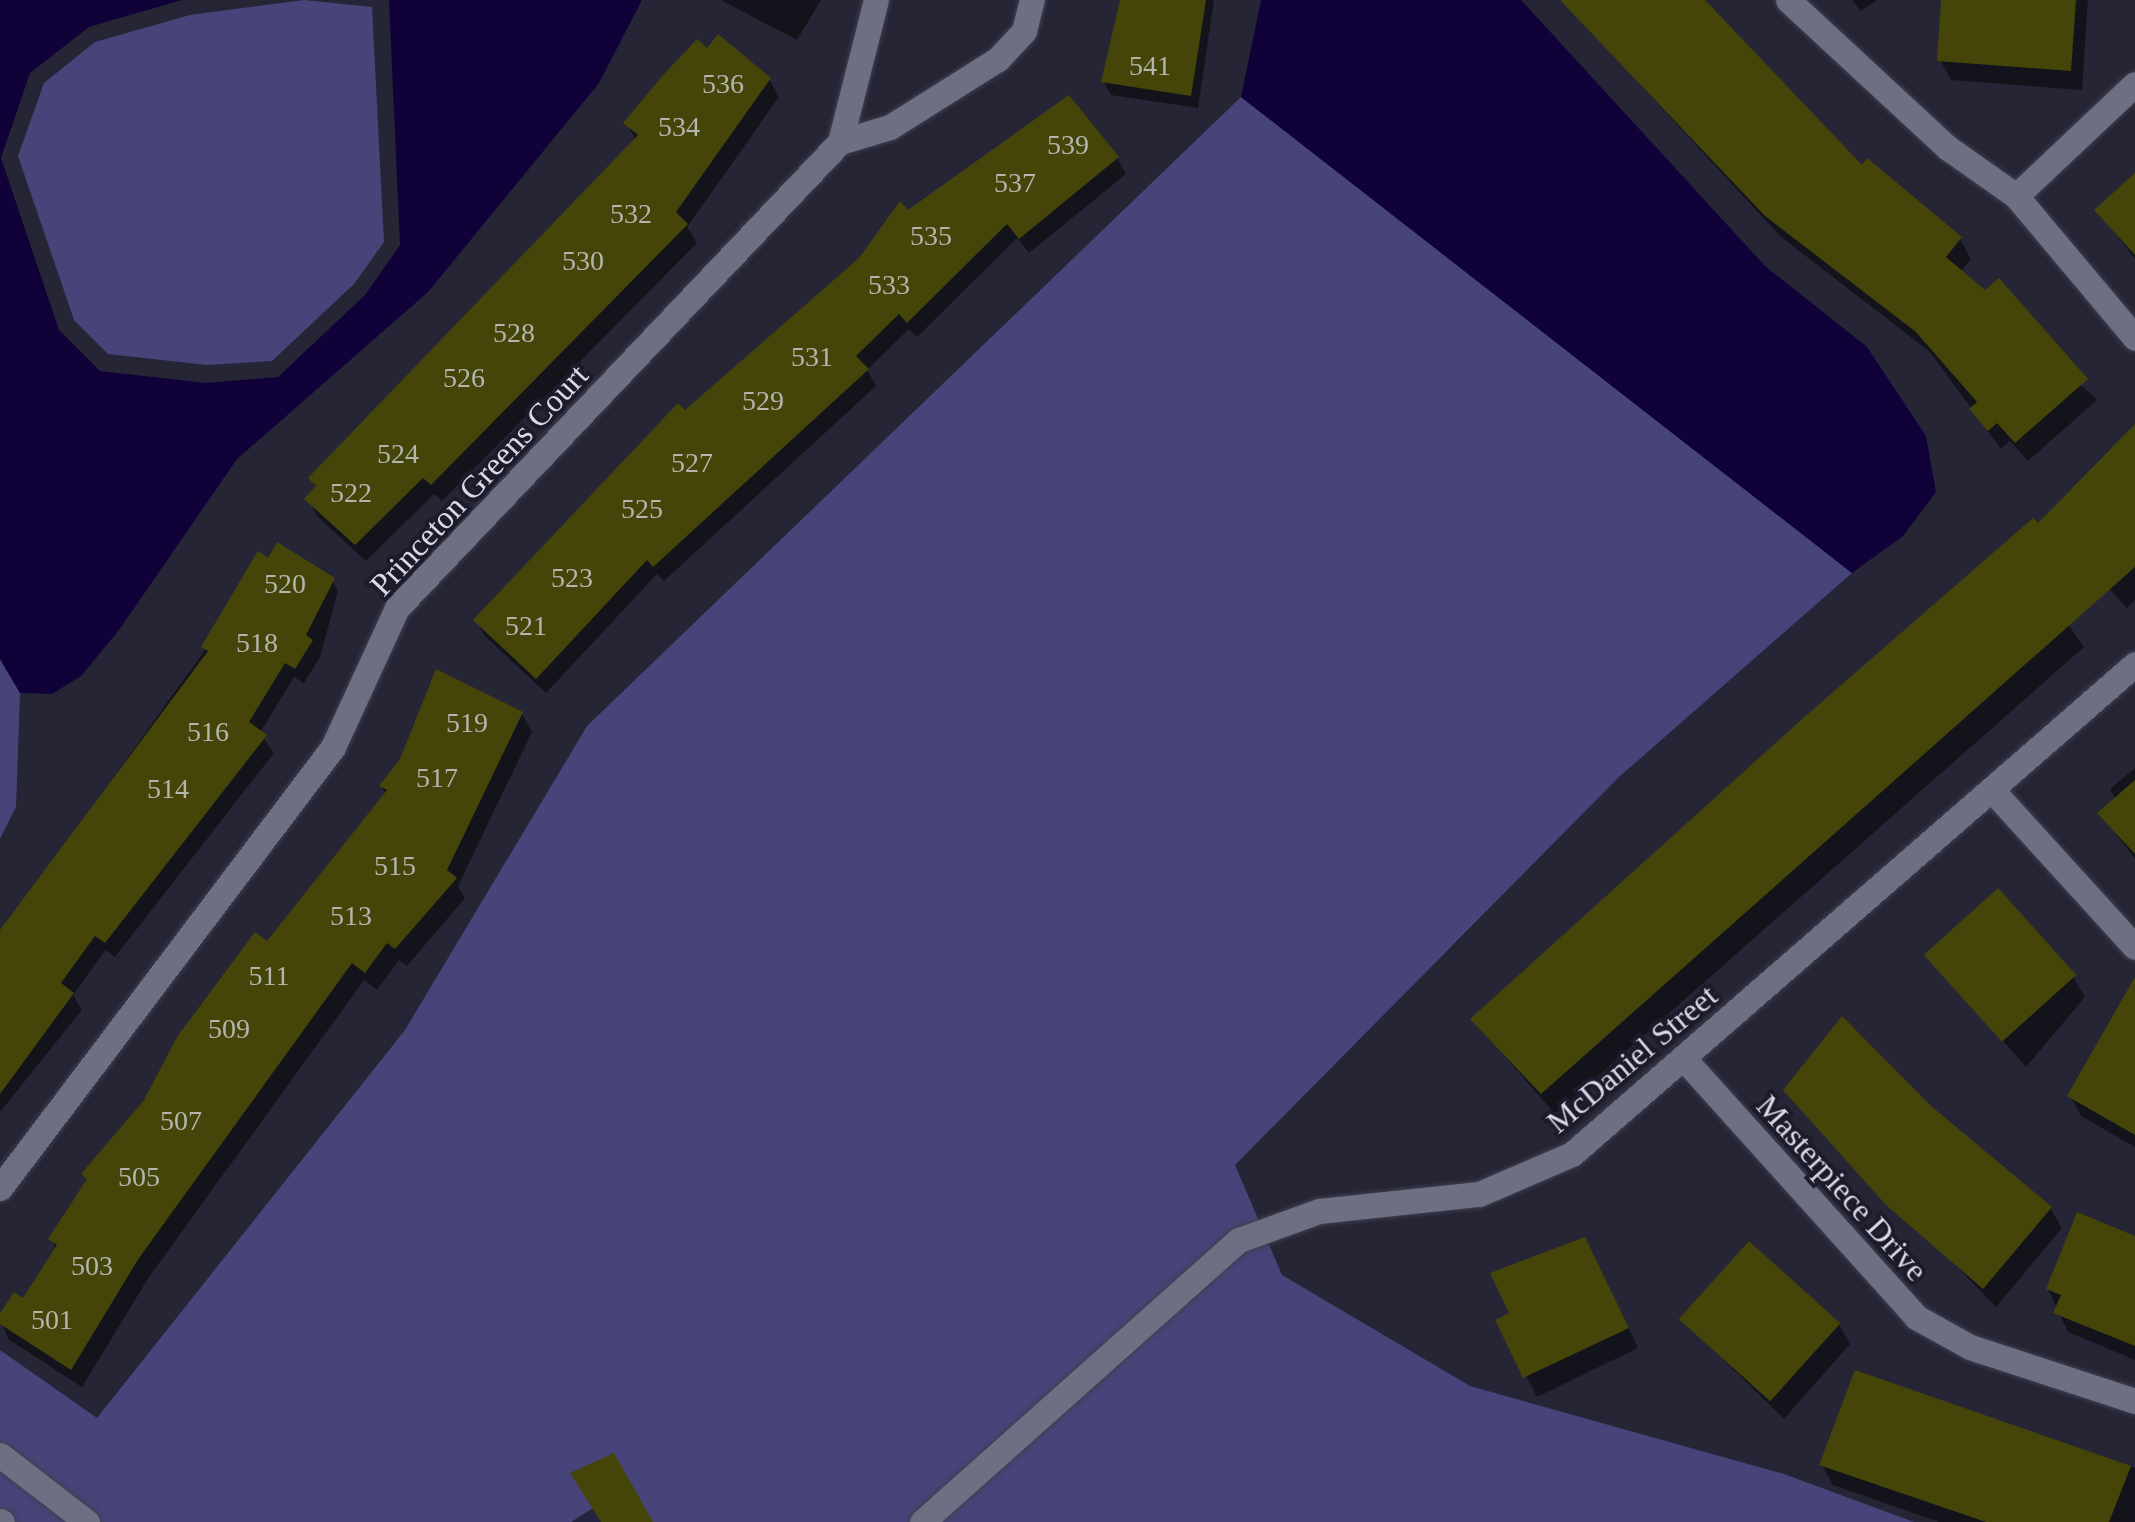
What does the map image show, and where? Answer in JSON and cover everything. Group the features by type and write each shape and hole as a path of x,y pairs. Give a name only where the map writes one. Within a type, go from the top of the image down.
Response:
{"street":[{"name":"Princeton Greens Court","path":"0,1188 333,747 398,608 840,142 876,0"},
{"name":"Princeton Greens Court","path":"840,142 890,127 998,59 1024,31 1032,0"},
{"path":"1788,0 1948,148 2016,196 2135,338"},
{"path":"2016,196 2135,84"},
{"name":"McDaniel Street","path":"922,1522 1239,1240 1319,1211 1509,1186 1572,1154 2135,664"},
{"path":"1992,790 2135,947"},
{"name":"Masterpiece Drive","path":"1684,1060 1916,1317 1970,1347 2135,1401"},
{"path":"0,1454 87,1522"}],"shaded area":[{"path":"0,0 182,0 89,27 30,73 1,158 59,330 100,371 206,383 278,377 365,295 400,245 389,0 642,0 599,83 428,292 237,459 119,630 81,676 52,694 20,693 0,659"},
{"path":"304,0 372,7 384,242 354,284 272,361 207,365 108,354 74,320 18,156 44,83 95,42 190,15"},
{"path":"1261,0 1521,0 1765,266 1867,347 1926,436 1936,492 1903,536 1852,573 1241,97"},
{"path":"1241,97 1852,573 1619,777 1235,1165 1282,1275 1470,1386 1784,1474 1914,1522 0,1522 0,1350 97,1418 405,1030 587,726"},
{"path":"0,659 20,693 16,807 0,839"}],"building":[{"path":"1120,0 1206,0 1191,96 1101,82"},
{"path":"1560,0 1705,0 1862,165 1867,158 1962,237 1946,257 1985,290 1999,278 2088,379 2015,443 1997,423 1988,431 1969,409 1977,402 1916,332 1765,216"},
{"path":"1941,0 2076,0 2071,71 1937,61"},
{"path":"718,34 771,78 676,212 688,224 431,485 423,478 355,545 304,499 316,486 308,478 638,135 623,123 665,73 697,39 707,48"},
{"path":"1069,95 1119,157 1019,239 1007,224 907,323 899,314 856,356 869,369 653,567 647,560 536,679 473,620 678,403 685,410 859,258 900,201 908,210"},
{"path":"2135,173 2135,255 2094,210"},
{"path":"2135,424 2135,567 1541,1094 1470,1019 1801,720 2033,518 2038,523"},
{"path":"277,542 335,578 306,635 313,640 295,669 285,663 249,722 267,735 105,943 95,936 61,983 74,993 0,1094 0,930 208,651 201,647 258,551 268,558"},
{"path":"436,669 523,712 447,870 457,878 395,949 387,943 365,973 352,963 139,1258 71,1370 0,1324 0,1313 14,1292 23,1298 57,1245 48,1239 87,1179 81,1174 144,1100 177,1037 255,932 267,941 387,790 379,786 400,759"},
{"path":"2135,780 2135,854 2097,813"},
{"path":"1998,888 2076,975 2002,1042 1924,955"},
{"path":"2135,977 2135,1135 2067,1096"},
{"path":"1842,1016 1931,1106 2052,1207 1983,1289 1886,1205 1783,1090"},
{"path":"2077,1212 2135,1236 2135,1346 2053,1313 2061,1295 2046,1289"},
{"path":"1585,1237 1629,1328 1523,1378 1495,1320 1509,1313 1490,1273"},
{"path":"1749,1241 1840,1323 1770,1401 1679,1319"},
{"path":"1855,1370 2131,1466 2109,1522 1986,1522 1819,1465"},
{"path":"614,1453 653,1522 601,1522 570,1473"}]}
